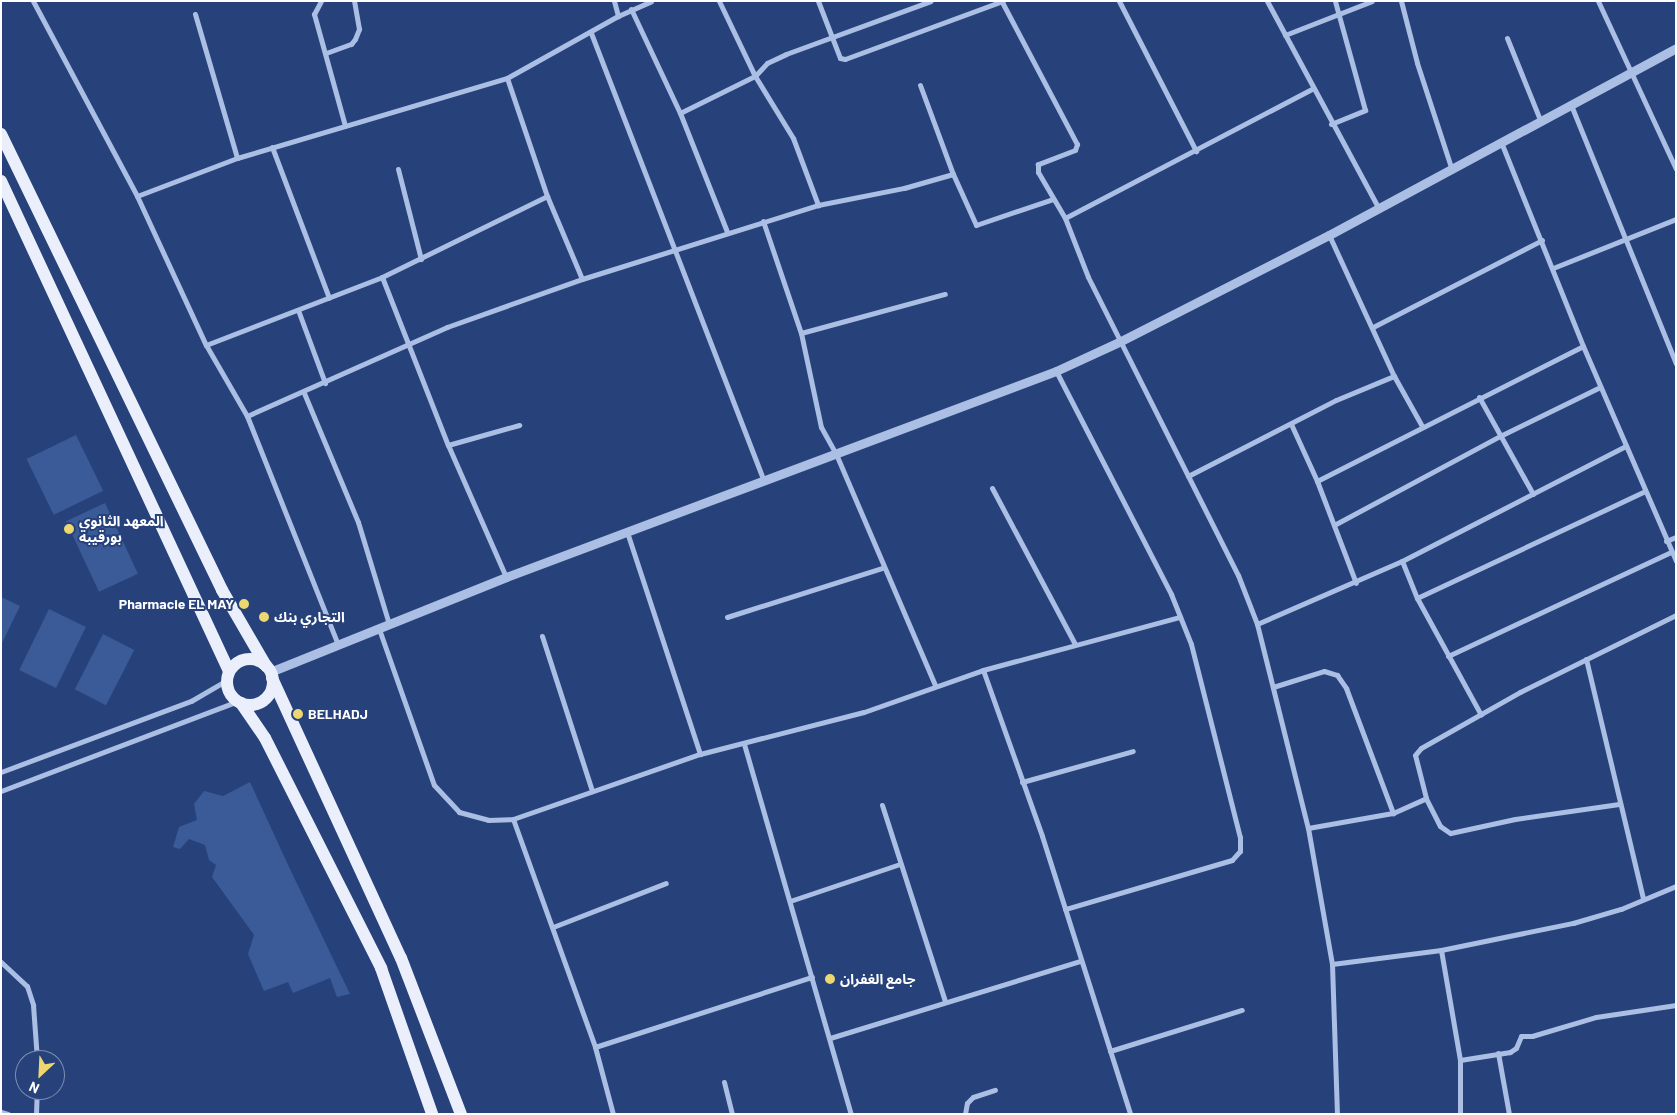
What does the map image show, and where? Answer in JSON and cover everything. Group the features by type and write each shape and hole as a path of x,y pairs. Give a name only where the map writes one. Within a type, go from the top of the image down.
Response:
{"main road":[{"path":"1,134 222,590 270,672 401,958 461,1114"},
{"path":"1,181 228,676 230,693 240,702 265,738 381,968 432,1114"},
{"path":"228,676 246,659 270,672"},
{"path":"240,702 261,702 270,692 270,672"}],"street":[{"path":"32,1 137,196 206,346 246,416 338,645"},
{"path":"321,1 314,14 345,126"},
{"path":"326,53 351,44 355,39 359,30 354,1"},
{"path":"614,1 618,16"},
{"path":"137,196 236,158 507,78 591,33 631,9 651,1"},
{"path":"720,1 755,76 794,138 818,205"},
{"path":"818,1 840,58 845,59 1002,2 1077,144 1075,150 1038,164 1038,172 1065,218 1088,277 1119,342 1238,575 1258,624 1308,828 1332,964 1337,1114"},
{"path":"680,113 755,76 767,62 832,36 931,1"},
{"path":"1119,1 1196,151"},
{"path":"1267,1 1312,89 1379,209"},
{"path":"1331,124 1365,110 1335,1"},
{"path":"1285,35 1372,1"},
{"path":"1401,1 1417,63 1452,170"},
{"path":"1598,1 1633,71 1676,168"},
{"path":"631,9 680,113 727,232"},
{"path":"195,14 236,158"},
{"path":"591,33 764,482"},
{"path":"1507,38 1541,122"},
{"path":"270,672 506,578 1056,371 1119,342 1379,209 1676,48"},
{"path":"507,78 547,196 582,280"},
{"path":"920,85 953,174 976,225 1054,199"},
{"path":"1065,218 1312,89"},
{"path":"1571,105 1676,363"},
{"path":"1501,142 1600,387 1676,561"},
{"path":"272,147 328,298"},
{"path":"398,169 421,259"},
{"path":"246,416 325,384 447,327 582,280 727,232 818,205 904,188 953,174"},
{"path":"206,346 382,277 547,196"},
{"path":"1553,268 1676,219"},
{"path":"763,221 801,332 821,426 836,454 882,568 936,685"},
{"path":"1329,235 1394,376 1422,426"},
{"path":"1373,327 1542,240"},
{"path":"382,277 448,445 506,578"},
{"path":"801,332 945,294"},
{"path":"298,310 325,384"},
{"path":"1317,481 1479,397 1583,346"},
{"path":"1056,371 1171,594 1191,644 1240,837 1240,851 1232,860 1065,909"},
{"path":"1188,476 1290,424 1394,376"},
{"path":"1334,525 1500,436 1600,387"},
{"path":"304,392 358,522 389,624"},
{"path":"1479,397 1533,494"},
{"path":"1290,424 1317,481 1356,583"},
{"path":"448,445 519,425"},
{"path":"1258,624 1356,583 1402,561 1626,446"},
{"path":"992,488 1075,644"},
{"path":"1417,598 1645,491"},
{"path":"627,532 700,754"},
{"path":"1666,541 1676,537"},
{"path":"1448,656 1671,552"},
{"path":"1402,561 1417,598 1481,715"},
{"path":"727,617 882,568"},
{"path":"1619,804 1515,819 1450,833 1440,826 1426,798 1415,755 1421,748 1481,715 1586,659 1676,615"},
{"path":"379,628 434,784 442,796 459,812 488,820 513,819 700,754 864,712 983,670 1180,617"},
{"path":"542,636 592,791"},
{"path":"1586,659 1642,898"},
{"path":"983,670 1065,909 1130,1114"},
{"path":"1273,687 1324,671 1337,675 1346,688 1392,813"},
{"path":"1,772 192,701 228,676"},
{"path":"1,791 240,702"},
{"path":"744,744 851,1114"},
{"path":"1022,782 1133,751"},
{"path":"1308,828 1392,813 1426,798"},
{"path":"882,805 945,1001"},
{"path":"513,819 595,1047 613,1114"},
{"path":"790,901 900,864"},
{"path":"553,927 666,883"},
{"path":"1332,964 1441,950 1573,923 1622,909 1642,898 1676,886"},
{"path":"1441,950 1460,1060 1460,1114"},
{"path":"830,1038 945,1001 1080,961"},
{"path":"1,962 27,986 33,1005 35,1050"},
{"path":"595,1047 812,978"},
{"path":"1460,1060 1516,1048 1521,1036 1532,1036 1596,1017 1676,1005"},
{"path":"1110,1051 1242,1010"},
{"path":"1498,1053 1509,1114"},
{"path":"724,1082 732,1114"},
{"path":"965,1114 967,1103 972,1097 995,1090"},
{"path":"36,1114 37,1100"},
{"path":"1,1112 8,1114"}],"shaded area":[{"path":"76,435 103,491 54,515 27,459"},
{"path":"105,503 138,574 99,592 66,521"},
{"path":"1,597 20,606 1,645"},
{"path":"49,609 86,627 56,688 19,670"},
{"path":"103,634 134,650 106,705 75,689"},
{"path":"250,782 350,994 337,997 330,978 293,993 288,982 264,991 248,954 254,935 212,877 216,865 209,860 205,845 189,839 180,849 173,847 179,827 197,820 194,804 204,791 223,796"}],"place":[{"name":"المعهد الثانوي بورقيبة","path":"69,529"},
{"name":"Pharmacie EL MAY","path":"244,604"},
{"name":"التجاري بنك","path":"264,617"},
{"name":"BELHADJ","path":"298,714"},
{"name":"جامع الغفران","path":"830,979"}]}
